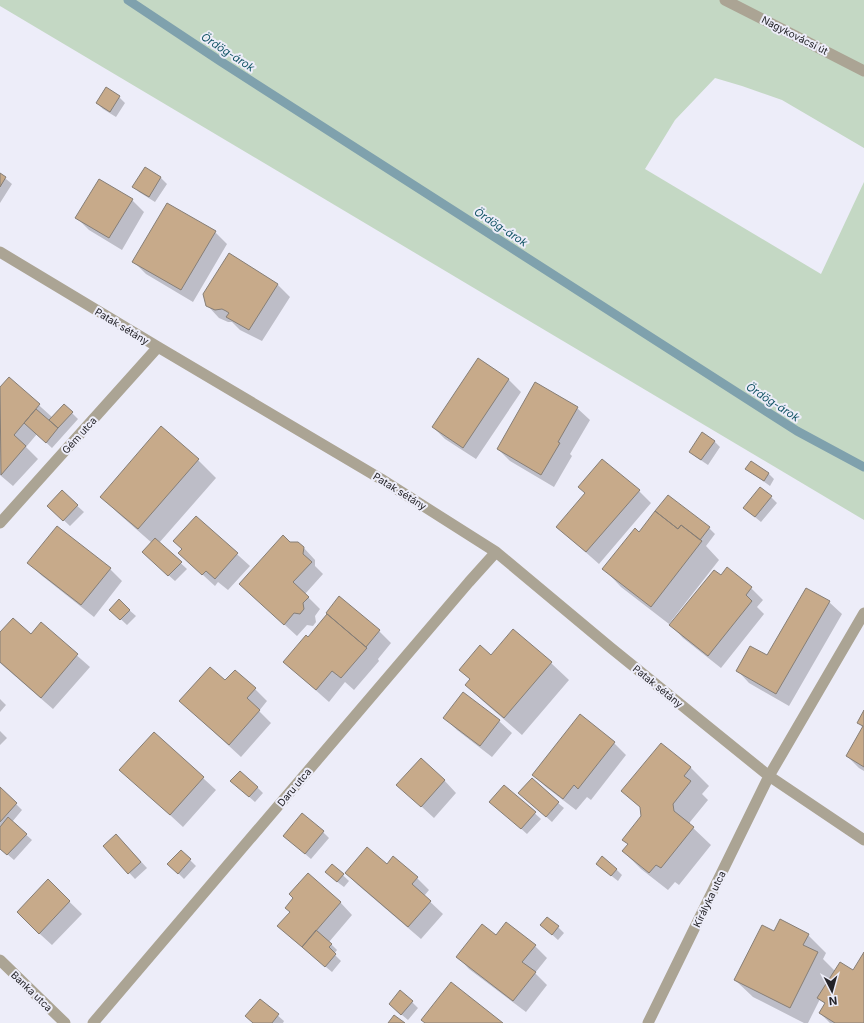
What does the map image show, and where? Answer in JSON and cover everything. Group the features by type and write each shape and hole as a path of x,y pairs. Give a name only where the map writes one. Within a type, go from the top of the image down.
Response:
{"street":[{"name":"Nagykovácsi út","path":"725,0 864,70"},
{"name":"Patak sétány","path":"0,252 381,479 496,552 611,648 769,776 864,840"},
{"name":"Gém utca","path":"0,523 158,347"},
{"name":"Daru utca","path":"93,1023 496,552"},
{"path":"769,776 864,613"},
{"name":"Királyka utca","path":"648,1023 769,776"},
{"name":"Banka utca","path":"0,960 65,1023"}],"green space":[{"path":"0,0 864,0 864,148 782,100 715,78 675,120 645,169 821,274 864,182 864,520 0,6"}],"building":[{"path":"106,87 120,96 110,112 96,103"},
{"path":"145,167 161,177 149,197 132,187"},
{"path":"0,173 6,177 0,187"},
{"path":"99,179 133,199 109,238 75,218"},
{"path":"167,203 216,231 181,290 132,262"},
{"path":"229,253 278,284 249,330 226,317 229,313 226,311 222,309 215,310 206,306 203,294"},
{"path":"478,358 509,379 463,448 432,427"},
{"path":"9,377 40,404 14,435 26,446 1,475 0,387"},
{"path":"535,382 578,407 558,442 560,443 541,475 497,449"},
{"path":"64,404 73,412 58,428 49,420"},
{"path":"36,409 58,428 46,443 24,423"},
{"path":"161,426 199,459 138,529 100,497"},
{"path":"702,432 715,441 701,460 689,452"},
{"path":"602,459 640,490 586,552 556,527 585,493 578,487"},
{"path":"751,461 769,473 764,481 745,469"},
{"path":"760,487 772,496 755,517 743,508"},
{"path":"62,490 78,505 63,521 47,506"},
{"path":"668,495 710,527 700,540 681,525 678,529 655,511"},
{"path":"655,511 678,529 681,525 702,541 651,607 602,569 635,528 639,532"},
{"path":"196,516 238,553 215,579 206,571 202,575 178,553 182,549 173,541"},
{"path":"57,526 111,568 81,605 27,563"},
{"path":"283,535 290,542 298,542 304,547 303,554 312,562 293,582 309,597 303,603 304,609 300,614 294,613 284,625 239,584"},
{"path":"155,538 182,562 168,576 142,552"},
{"path":"727,567 752,587 746,595 752,601 708,656 669,625 714,570 721,575"},
{"path":"806,588 830,601 776,694 736,671 750,646 767,655"},
{"path":"339,596 380,630 366,647 326,613"},
{"path":"119,599 130,610 120,620 109,610"},
{"path":"327,614 367,648 341,678 332,671 316,690 283,662 306,635 308,637"},
{"path":"13,618 31,634 41,622 78,654 41,698 0,662 0,632"},
{"path":"513,629 552,662 504,718 465,685 470,679 459,670 480,645 491,655"},
{"path":"210,667 225,680 235,670 256,688 247,698 260,710 229,745 179,701"},
{"path":"463,692 500,720 480,746 443,718"},
{"path":"864,710 864,767 846,756 863,726 857,723"},
{"path":"580,714 615,742 578,789 574,785 563,799 532,775"},
{"path":"154,732 204,777 170,815 119,770"},
{"path":"661,743 691,767 684,776 691,781 673,804 674,811 694,827 661,868 656,865 649,873 622,851 628,844 622,840 641,816 640,807 621,791"},
{"path":"421,758 445,780 421,807 396,785"},
{"path":"240,771 258,787 249,797 230,781"},
{"path":"532,778 559,802 546,817 518,793"},
{"path":"504,785 536,812 521,829 489,802"},
{"path":"0,787 17,803 0,822"},
{"path":"302,813 324,831 305,854 283,836"},
{"path":"8,817 27,834 7,855 0,849 0,827"},
{"path":"116,834 141,862 128,874 103,846"},
{"path":"367,847 387,864 393,856 418,877 412,884 431,901 408,927 345,873"},
{"path":"181,850 191,859 178,874 167,864"},
{"path":"602,856 617,869 611,876 596,864"},
{"path":"332,864 344,874 337,882 325,872"},
{"path":"308,873 341,902 302,947 277,926 290,912 285,908 293,898 289,894"},
{"path":"48,879 70,901 39,934 17,912"},
{"path":"547,917 559,926 552,935 540,925"},
{"path":"780,919 809,934 803,945 818,952 790,1008 734,980 762,925 774,931"},
{"path":"506,922 536,945 522,962 536,972 513,1001 456,957 482,924 496,935"},
{"path":"316,930 332,944 329,947 336,954 325,967 302,947"},
{"path":"864,952 864,1023 835,1023 819,1013 825,1003 817,998 840,962 853,970"},
{"path":"451,982 503,1023 425,1023 421,1020"},
{"path":"400,990 413,1001 401,1015 389,1004"},
{"path":"260,999 279,1014 272,1023 253,1023 245,1016"},
{"path":"394,1015 405,1023 388,1023"}],"waterway":[{"name":"Ördög-árok","path":"128,0 220,61 797,431 864,467"}]}
